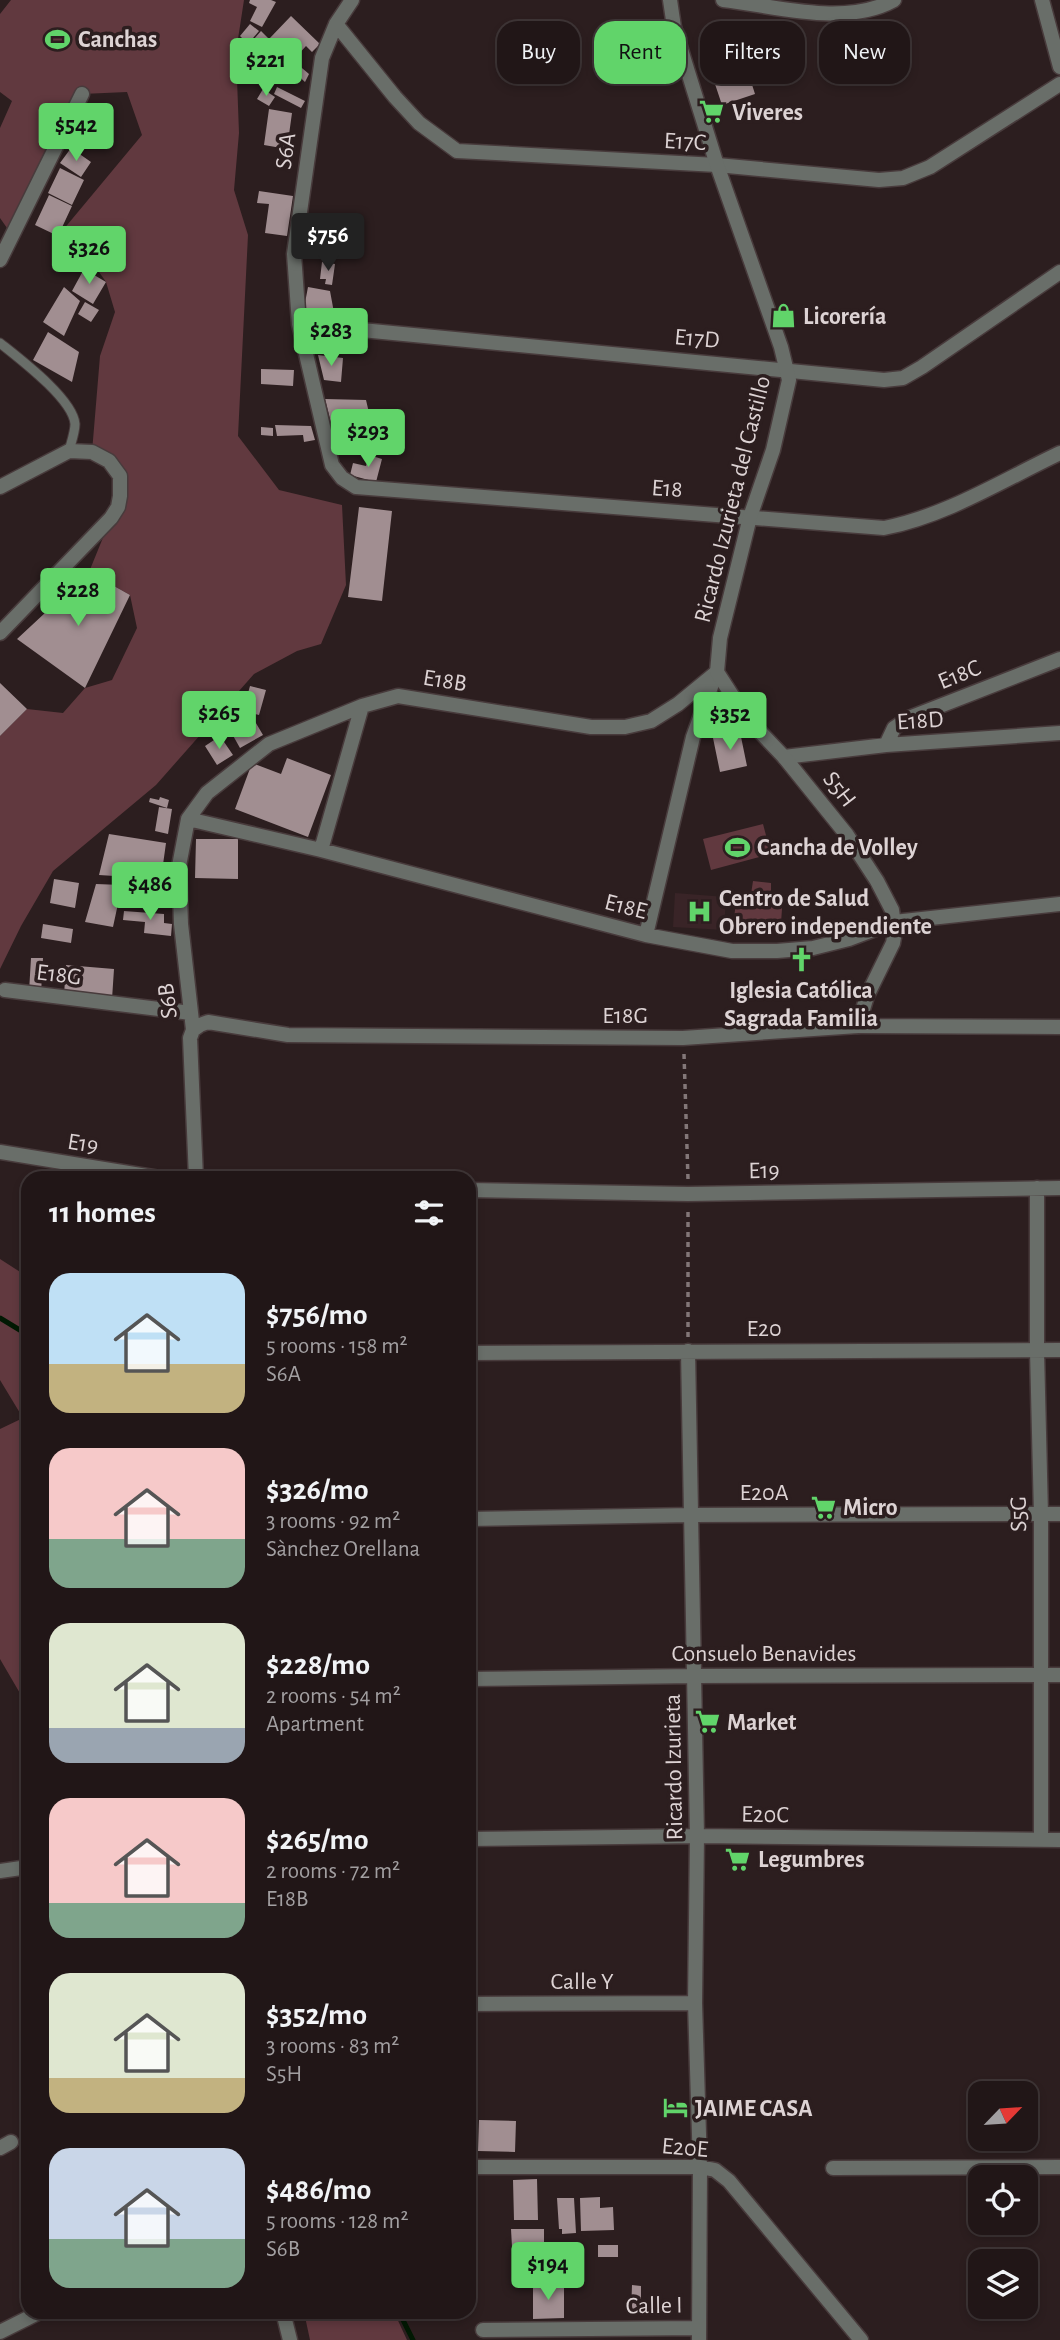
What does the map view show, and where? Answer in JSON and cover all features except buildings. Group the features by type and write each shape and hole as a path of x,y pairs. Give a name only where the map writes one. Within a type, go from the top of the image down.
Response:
{"street":[{"name":"S6A","path":"342,478 332,465 299,324 293,254 322,58 336,24 352,0"},
{"name":"Ricardo Izurieta del Castillo","path":"646,935 693,737 716,672 720,638 750,517 773,450 787,391 788,369 717,165 674,27 670,0"},
{"path":"723,0 829,14 859,13 894,0"},
{"path":"1042,0 1060,68"},
{"name":"E17C","path":"336,24 419,123 457,151 717,165 879,180 902,178 930,167 1060,84"},
{"path":"0,260 82,94"},
{"name":"E17D","path":"299,324 884,380 903,377 922,367 1060,272"},
{"path":"0,487 69,452 92,452 109,461 120,477 118,507 111,519 0,633"},
{"name":"E18","path":"342,478 356,487 884,528 910,523 937,512 1060,453"},
{"name":"E18C","path":"886,745 894,728 909,718 1060,659"},
{"name":"E18B","path":"188,819 207,793 269,744 362,706 398,695 591,727 625,727 651,721 678,704 716,672"},
{"name":"S5H","path":"716,672 746,717 785,757 847,835 877,881 892,910 894,922"},
{"path":"321,850 362,706"},
{"name":"E18D","path":"785,757 886,745 1060,733"},
{"name":"E18E","path":"188,819 321,850 646,935 732,951 777,951 826,946 894,922 1060,904"},
{"name":"S6B","path":"188,819 178,866 181,924 193,1030 190,1038 196,1171"},
{"path":"858,1026 867,996 893,943 894,922"},
{"name":"E18G","path":"5,990 191,1013"},
{"name":"E18G","path":"193,1030 208,1023 288,1035 683,1038 858,1026 1060,1027"},
{"name":"E19","path":"0,1152 116,1171"},
{"name":"S5G","path":"1037,1188 1041,1840"},
{"name":"E19","path":"476,1189 688,1194 1060,1188"},
{"name":"E20","path":"476,1353 1060,1350"},
{"name":"Ricardo Izurieta","path":"688,1351 697,1836 695,2003 701,2167 699,2334"},
{"name":"E20A","path":"476,1519 1060,1514"},
{"name":"Consuelo Benavides","path":"476,1679 1060,1675"},
{"name":"E20C","path":"476,1839 697,1836 1060,1840"},
{"path":"0,1871 21,1868"},
{"name":"Calle Y","path":"476,2004 695,2003"},
{"name":"E20E","path":"476,2166 701,2167 716,2170 729,2181 861,2340"},
{"path":"833,2168 1060,2166"},
{"path":"0,2332 26,2319"},
{"path":"285,2319 290,2340"},
{"name":"Calle I","path":"482,2330 699,2334"}],"lane":[{"path":"0,343 46,382 70,407 75,425 69,452"}],"path":[{"path":"683,1038 688,1194 688,1351"}],"shaded area":[{"path":"11,0 244,0 236,52 239,133 234,190 248,235 238,436 279,490 342,505 346,585 321,644 297,651 254,674 156,785 53,871 0,969 0,736 27,709 63,713 85,688 112,680 137,628 130,595 89,572 111,518 120,476 92,452 100,356 115,312 106,282 83,249 58,236 142,135 127,92 82,94 7,228 0,218 0,128 12,101 0,92 0,14"},
{"name":"Cancha de Volley","path":"763,824 771,854 711,870 703,839"},
{"name":"Cancha de Volley","path":"753,881 771,883 771,894 783,895 781,923 734,919 737,892 751,894"},
{"name":"Centro de Salud Obrero independiente","path":"675,893 726,897 724,930 673,927"},
{"path":"0,1259 21,1272 21,1415 0,1380"},
{"path":"21,1419 21,1695 0,1659 0,1429"},
{"path":"306,2319 397,2319 407,2340 310,2340"}],"waterway":[{"path":"0,1318 21,1331"},
{"path":"402,2319 413,2340"}],"place":[{"name":"Canchas","path":"58,39"},
{"name":"Viveres","path":"712,112"},
{"name":"Licorería","path":"783,316"},
{"name":"Cancha de Volley","path":"737,847"},
{"name":"Centro de Salud Obrero independiente","path":"699,912"},
{"name":"Iglesia Católica Sagrada Familia","path":"801,959"},
{"name":"Micro","path":"823,1507"},
{"name":"Market","path":"707,1722"},
{"name":"Legumbres","path":"738,1859"},
{"name":"JAIME CASA","path":"675,2108"}]}
